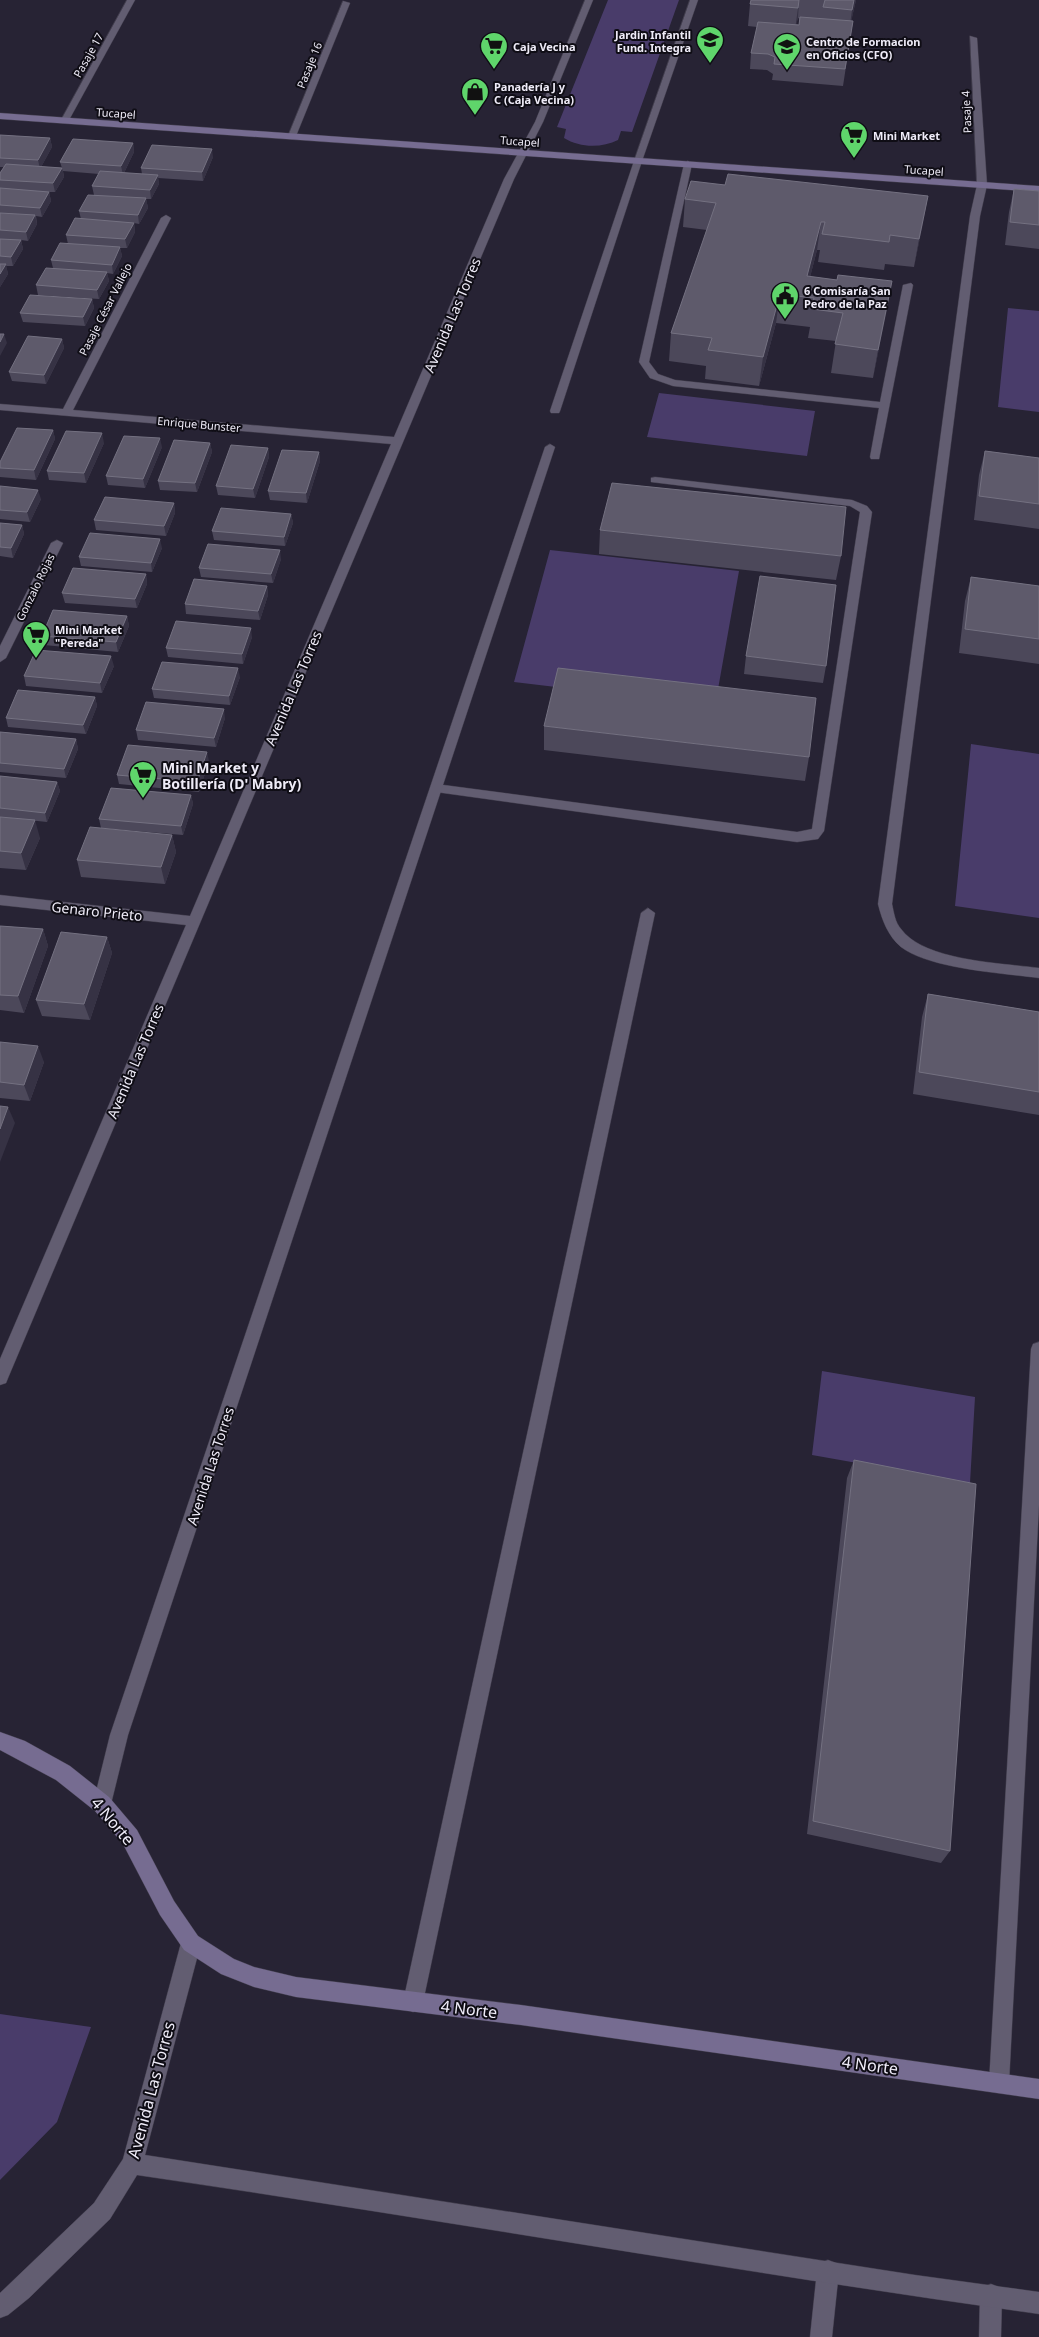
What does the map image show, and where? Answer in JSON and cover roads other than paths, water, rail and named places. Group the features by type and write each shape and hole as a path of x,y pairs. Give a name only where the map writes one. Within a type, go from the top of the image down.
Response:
{"main road":[{"name":"Tucapel","path":"0,116 1039,189"},
{"name":"4 Norte","path":"0,1741 18,1748 63,1773 102,1804 130,1837 167,1908 191,1943 228,1967 254,1978 296,1987 1039,2089"}],"street":[{"name":"Pasaje 17","path":"65,120 131,0"},
{"name":"Avenida Las Torres","path":"0,1378 509,179 539,122 589,0"},
{"path":"555,411 694,0"},
{"name":"Pasaje 16","path":"292,136 346,3"},
{"name":"Pasaje 4","path":"973,38 982,185 975,216 885,904 887,917 893,930 903,941 916,950 948,960 1039,973"},
{"path":"688,164 644,362 654,376 673,383 884,406"},
{"name":"Pasaje César Vallejo","path":"66,413 166,218"},
{"path":"875,457 908,285"},
{"name":"Enrique Bunster","path":"0,407 398,441"},
{"name":"Avenida Las Torres","path":"102,1804 119,1735 550,447"},
{"path":"436,788 797,837 813,836 818,831 866,512 863,508 852,504 655,480"},
{"name":"Gonzalo Rojas","path":"0,658 57,543"},
{"name":"Genaro Prieto","path":"0,900 194,922"},
{"path":"414,2002 648,914"},
{"path":"999,2083 1039,1349"},
{"name":"Avenida Las Torres","path":"0,2308 102,2211 132,2164 191,1943"},
{"path":"132,2164 379,2200 1039,2303"},
{"path":"822,2337 828,2271"},
{"path":"990,2337 991,2295"}],"place":[{"name":"Jardin Infantil Fund. Integra","path":"710,64"},
{"name":"Caja Vecina","path":"494,70"},
{"name":"Centro de Formacion en Oficios (CFO)","path":"787,71"},
{"name":"Panadería J y C (Caja Vecina)","path":"475,116"},
{"name":"Mini Market","path":"854,159"},
{"name":"6 Comisaría San Pedro de la Paz","path":"785,320"},
{"name":"Mini Market \"Pereda\"","path":"36,659"},
{"name":"Mini Market y Botillería (D' Mabry)","path":"143,799"}]}
